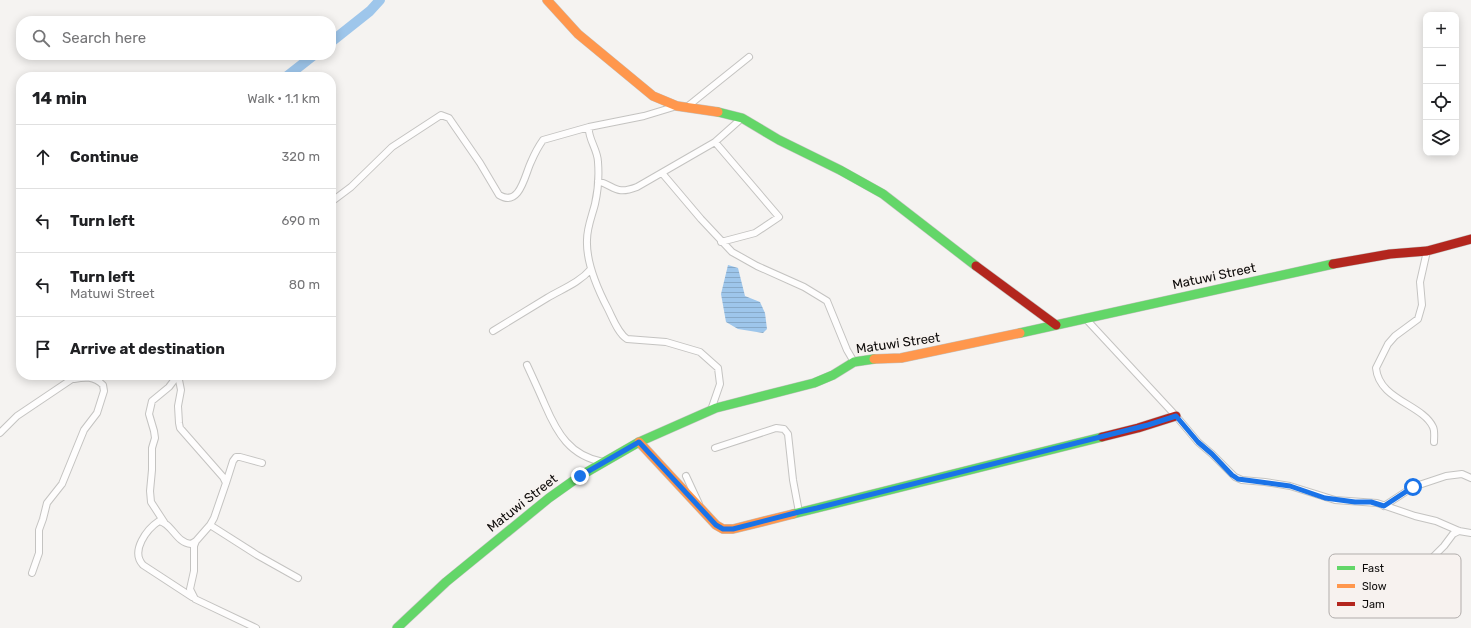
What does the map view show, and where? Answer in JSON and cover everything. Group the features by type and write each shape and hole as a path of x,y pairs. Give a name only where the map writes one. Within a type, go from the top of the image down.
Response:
{"street":[{"path":"547,0 578,34 632,77 644,89 659,99 677,106"},
{"path":"688,106 749,57"},
{"path":"336,198 351,186 392,147 441,115 449,118 499,195 504,198 511,197 522,186 531,162 543,140 589,127 644,116 677,106 688,106 742,118 779,140 840,170 883,194 964,257 1056,325"},
{"path":"598,181 615,190 626,191 637,187 715,142 742,118"},
{"path":"589,127 588,132 597,153 598,181 587,240 591,269 606,304 622,336 627,339 666,342 700,352 718,368 720,384 711,410"},
{"path":"715,142 779,218 755,233 721,242"},
{"path":"662,173 721,242 732,252 757,266 804,287 827,301 847,350 854,362"},
{"name":"Matuwi Street","path":"398,628 446,582 497,539 574,480 639,442 711,410 744,400 778,393 814,383 833,375 854,362 880,358 901,358 1350,260 1390,254 1426,251 1471,239"},
{"path":"1426,251 1420,282 1422,305 1418,319 1388,344 1376,368 1380,381 1386,389 1431,423 1435,434 1434,442"},
{"path":"493,331 547,298 574,284 585,276 591,269"},
{"path":"1085,318 1176,416 1198,442 1238,479 1290,486 1325,498 1355,502 1371,502 1436,521 1459,531 1471,533"},
{"path":"527,365 552,422 565,442 584,456 603,462"},
{"path":"0,433 17,416 71,380"},
{"path":"32,573 39,554 39,530 44,519 47,503 62,484 84,430 97,413 104,391 102,385 95,380"},
{"path":"174,380 169,387 152,401 149,414 154,431 151,452 152,470 150,491 151,502 164,522 184,543 191,544 196,541 210,525 220,504 233,461 236,457 262,463"},
{"path":"179,380 181,390 178,406 178,423 180,428 223,476 226,483"},
{"path":"639,442 716,525 723,529 733,529 1086,441 1176,416"},
{"path":"715,448 776,428 784,430 788,434 793,480 799,512"},
{"path":"1384,506 1413,487 1446,476 1462,474 1471,478"},
{"path":"686,476 703,512"},
{"path":"164,522 157,522 143,538 139,550 140,562 196,598 256,628"},
{"path":"210,525 257,555 298,578"},
{"path":"1436,554 1454,534 1459,531"},
{"path":"196,541 193,550 194,574 190,589 196,598"}],"water":[{"path":"728,265 738,268 745,296 760,302 765,313 767,329 763,333 738,329 726,322 721,294"}],"waterway":[{"path":"336,38 370,11 380,0"},
{"path":"292,72 308,60"}],"traffic: fast":[{"path":"718,112 742,118 779,140 840,170 883,194 976,266"},
{"path":"1020,333 1333,264"},
{"path":"397,628 446,582 549,498 580,476 639,442 716,408 814,383 833,375 854,362 874,359"},
{"path":"793,514 1102,437"}],"traffic: slow":[{"path":"547,0 578,34 653,96 677,106 718,112"},
{"path":"874,359 901,358 1020,333"},
{"path":"639,442 716,525 723,529 733,529 793,514"}],"traffic: jam":[{"path":"1333,264 1390,254 1427,251 1471,239"},
{"path":"976,266 1056,325"},
{"path":"1102,437 1176,416"}],"route":[{"path":"580,476 639,442 716,525 723,529 733,529 1078,443 1148,425 1176,416 1192,436 1238,479 1290,486 1325,498 1355,502 1371,502 1384,506 1413,487"}]}
